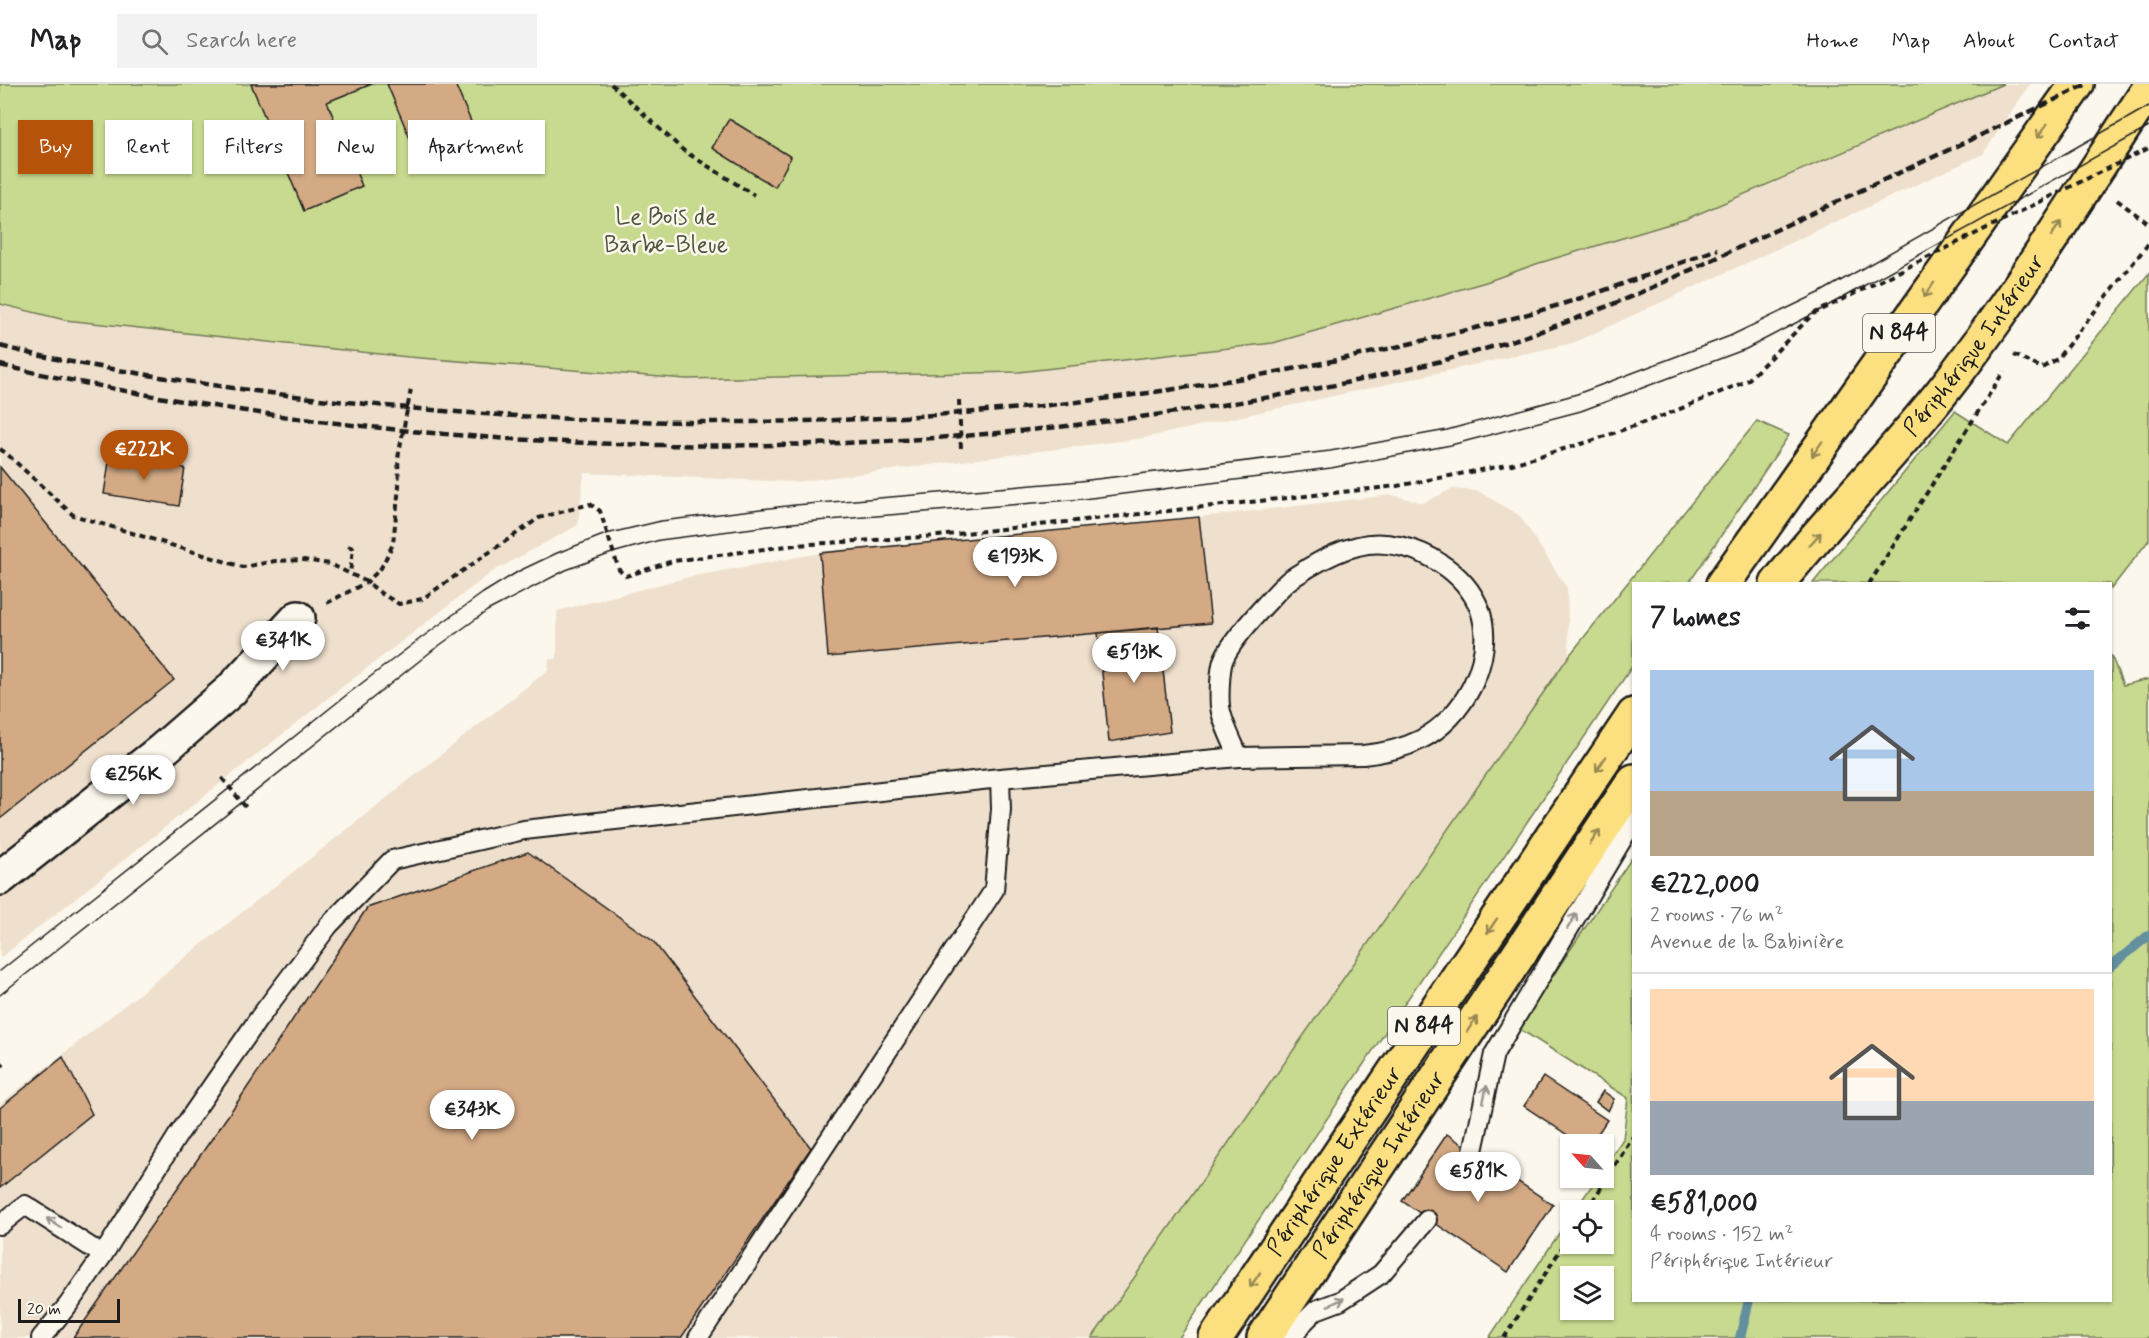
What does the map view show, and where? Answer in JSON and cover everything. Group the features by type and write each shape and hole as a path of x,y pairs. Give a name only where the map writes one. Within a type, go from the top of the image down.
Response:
{"highway":[{"name":"N 844","path":"1724,582 2077,84"},
{"name":"Périphérique Intérieur","path":"1779,582 1915,426 1950,381 2004,307 2149,89"},
{"name":"Périphérique Extérieur","path":"1216,1338 1632,718"},
{"name":"Périphérique Intérieur","path":"1264,1338 1632,784"}],"street":[{"path":"0,878 161,751 230,691 298,618"}],"lane":[{"path":"41,1338 68,1305 103,1255 178,1135 259,1018 329,925 392,860 524,830 1000,778 1239,757 1316,757 1382,753 1420,740 1449,719 1473,684 1483,654 1483,632 1480,611 1471,591 1458,574 1433,558 1409,548 1359,545 1323,559 1287,582 1246,626 1223,660 1220,707 1239,757"},
{"path":"698,1338 994,890 1001,809 1000,778"},
{"path":"1473,1151 1494,1054 1632,823"},
{"path":"0,1225 25,1205 103,1255"},
{"path":"1292,1338 1316,1310 1340,1301 1381,1274 1427,1220"}],"path":[{"path":"610,84 684,151 754,195"},
{"path":"0,449 73,515 243,567 275,561 304,560 330,564 367,582 399,604 422,599 539,518 590,504 600,511 619,570 626,576 673,561 795,545 950,534 1386,487 1512,464 1588,442 1668,414 1748,381 1814,314 2149,148"},
{"path":"2112,209 2118,200 2149,224"},
{"path":"2014,355 2042,368 2057,359 2149,243"},
{"path":"1870,582 2021,345"},
{"path":"298,618 367,582 381,568 393,544 399,486 398,458 411,389"},
{"path":"959,400 961,449"},
{"path":"348,546 353,549 350,574"},
{"path":"222,777 248,810"},
{"path":"0,1061 3,1065 0,1067"},
{"path":"1593,1200 1632,1138"},
{"path":"1504,1338 1560,1251"}],"shaded area":[{"path":"2003,84 2030,84 1983,154 1573,343 1144,438 795,482 584,473 578,525 492,572 332,695 0,958 0,304 65,320 408,357 686,379 1019,372 1273,343 1486,282 1536,264 1686,219"},
{"path":"1452,489 1478,491 1520,516 1567,588 1569,656 1092,1338 0,1338 0,1104 548,670 549,659 557,659 557,611 689,577 820,553 1199,517 1392,495 1423,503"}],"green space":[{"name":"Le Bois de Barbe-Bleue","path":"0,84 2003,84 1686,219 1536,264 1486,282 1273,343 1019,372 686,379 408,357 65,320 0,304"},
{"path":"2149,273 2149,540 2112,588 2112,582 1814,582 1955,411 2008,445"},
{"path":"1757,421 1789,435 1690,582 1632,582 1632,666 1179,1338 1092,1338 1569,656"},
{"path":"2112,658 2123,685 2149,679 2149,1338 1489,1338 1560,1232 1560,1254 1614,1254 1614,1200 1582,1200 1590,1188 1614,1188 1614,1152 1623,1139 1628,1098 1518,1028 1632,857 1632,1302 2112,1302"}],"building":[{"path":"251,84 372,84 327,102 334,120 316,120 316,174 357,174 362,186 304,211 289,174 304,174 304,120 266,120"},
{"path":"387,84 455,84 470,120 408,120 408,134"},
{"path":"729,119 791,157 775,187 712,148"},
{"path":"110,456 185,468 179,506 104,494"},
{"path":"0,467 174,680 0,819"},
{"path":"1199,517 1211,623 828,657 820,553"},
{"path":"1158,627 1170,732 1109,742 1098,633"},
{"path":"528,852 653,941 811,1148 681,1338 73,1338 243,1094 367,908"},
{"path":"63,1057 92,1114 0,1188 0,1108"},
{"path":"1543,1077 1607,1120 1598,1134 1566,1134 1524,1106"},
{"path":"1603,1091 1614,1099 1608,1111 1596,1102"},
{"path":"1447,1134 1553,1205 1508,1272 1402,1201"}],"waterway":[{"path":"2112,965 2149,935"},
{"path":"1740,1338 1749,1302"}],"tram line":[{"path":"0,971 421,638 483,593 519,571 557,553 606,534 661,521 795,505 1080,481 1330,451 1447,430 1577,394 1730,336 1819,293 2149,106"},
{"path":"0,995 433,650 487,611 566,570 612,553 660,540 792,523 1083,499 1331,468 1451,445 1581,411 1746,349 2149,127"}],"railway":[{"path":"0,365 148,395 296,418 446,434 596,443 746,445 896,440 1046,428 1196,409 1284,395 1416,367 1502,344 1576,319 1701,265 2087,84"},
{"path":"0,346 68,361 202,384 398,407 524,416 650,421 776,422 902,417 1027,407 1152,392 1277,372 1400,346 1534,312 1578,299 1718,249"}]}
